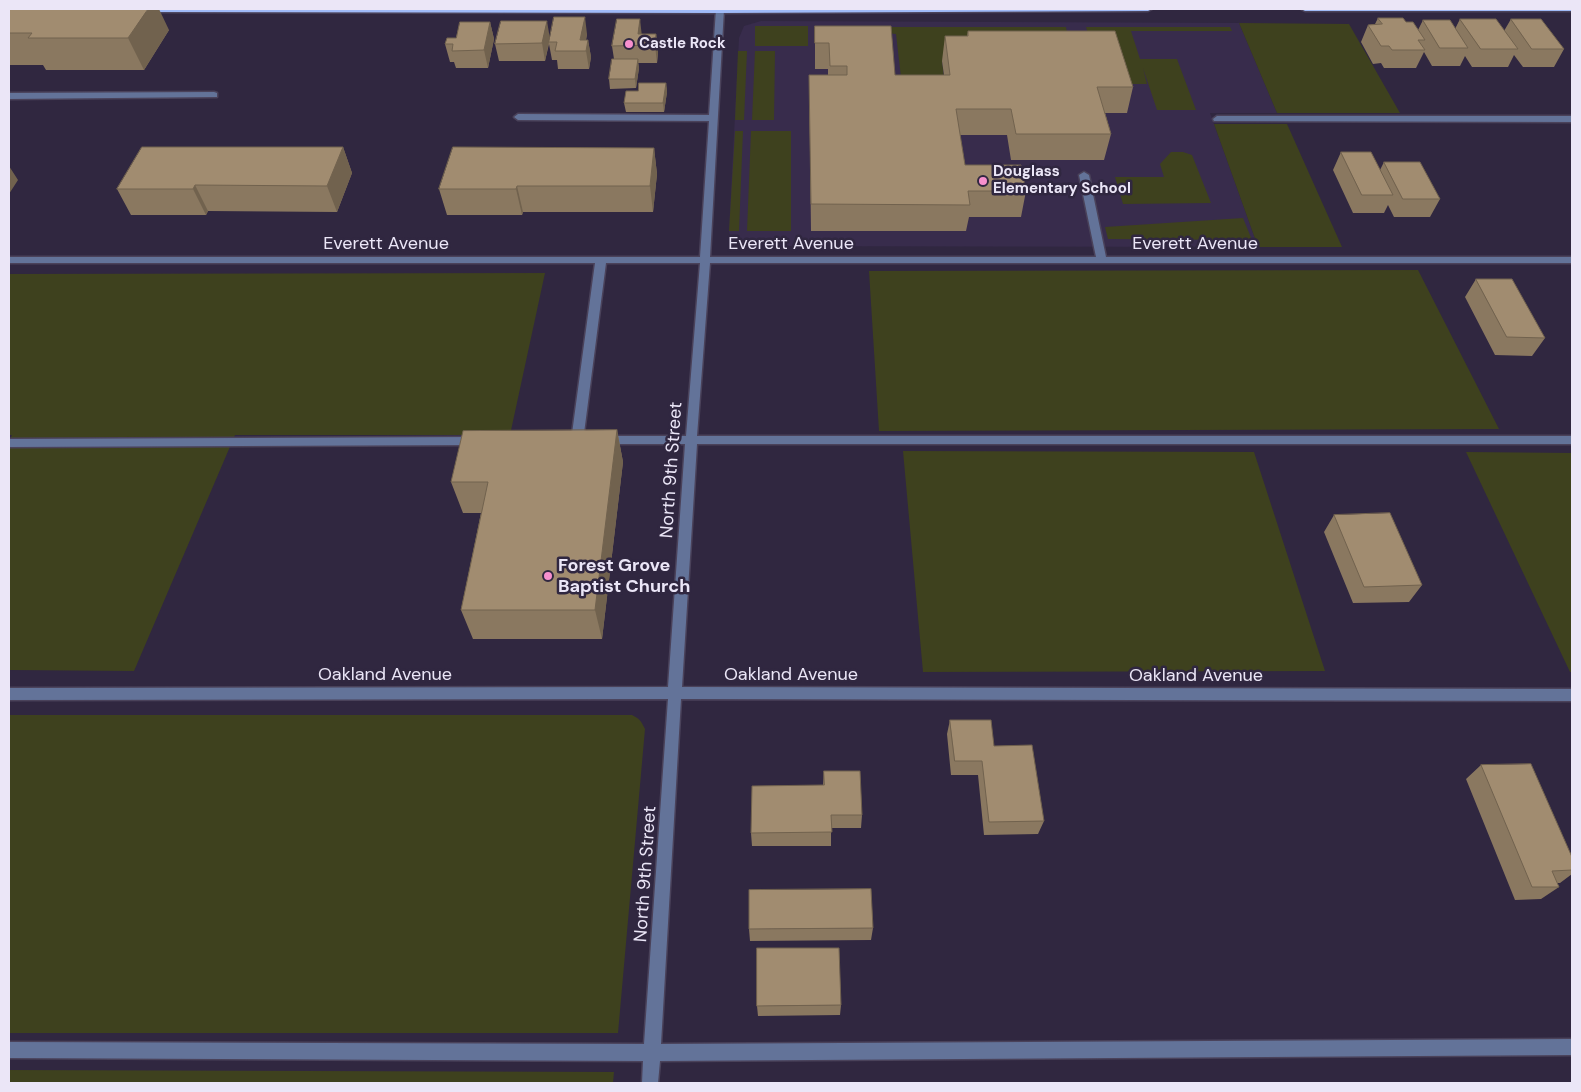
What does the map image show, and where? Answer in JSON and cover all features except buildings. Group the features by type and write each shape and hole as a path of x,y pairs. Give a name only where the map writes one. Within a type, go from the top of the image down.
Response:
{"main road":[{"path":"136,10 1148,9"},
{"path":"1305,9 1572,9"}],"street":[{"name":"North 9th Street","path":"650,1083 720,10"},
{"path":"9,96 214,95"},
{"path":"518,117 714,118"},
{"path":"1217,119 1572,119"},
{"path":"1084,175 1102,260"},
{"name":"Everett Avenue","path":"9,260 1572,260"},
{"path":"601,260 572,441 1572,440"},
{"path":"9,443 487,441"},
{"name":"Oakland Avenue","path":"9,694 1572,695"},
{"path":"9,1050 652,1052 1572,1048"}],"shaded area":[{"name":"Douglass Elementary School","path":"761,21 1239,23 1277,113 1210,113 1258,247 736,246 731,242 729,231 739,38 744,26"}],"green space":[{"path":"1239,23 1349,24 1400,113 1277,113"},
{"path":"755,26 808,26 808,46 755,46"},
{"path":"834,27 1066,27 1068,38 1089,37 1086,27 1230,27 1232,31 1131,31 1140,59 1177,59 1196,110 1157,110 1143,68 1147,84 1117,84 942,61 945,86 902,86 896,34"},
{"path":"738,51 747,51 744,120 735,120"},
{"path":"755,51 775,51 774,120 752,120"},
{"path":"1214,124 1287,124 1342,247 1258,247"},
{"path":"735,131 743,131 739,231 729,231"},
{"path":"751,131 791,131 791,231 747,231"},
{"path":"1171,152 1183,152 1192,155 1211,203 1123,204 1115,177 1164,177 1160,164"},
{"path":"1243,218 1252,240 1108,239 1105,227"},
{"path":"1418,270 1499,429 879,431 869,271"},
{"path":"545,273 510,435 235,435 134,671 9,670 9,441 12,435 9,435 9,274"},
{"path":"903,451 1254,452 1325,671 923,672"},
{"path":"1466,452 1572,453 1572,672 1570,672"},
{"path":"9,715 632,715 640,720 645,729 618,1033 9,1033"},
{"path":"9,1070 614,1072 613,1083 9,1083"}],"place":[{"name":"Castle Rock","path":"629,44"},
{"name":"Douglass Elementary School","path":"983,181"},
{"name":"Forest Grove Baptist Church","path":"548,576"}]}
